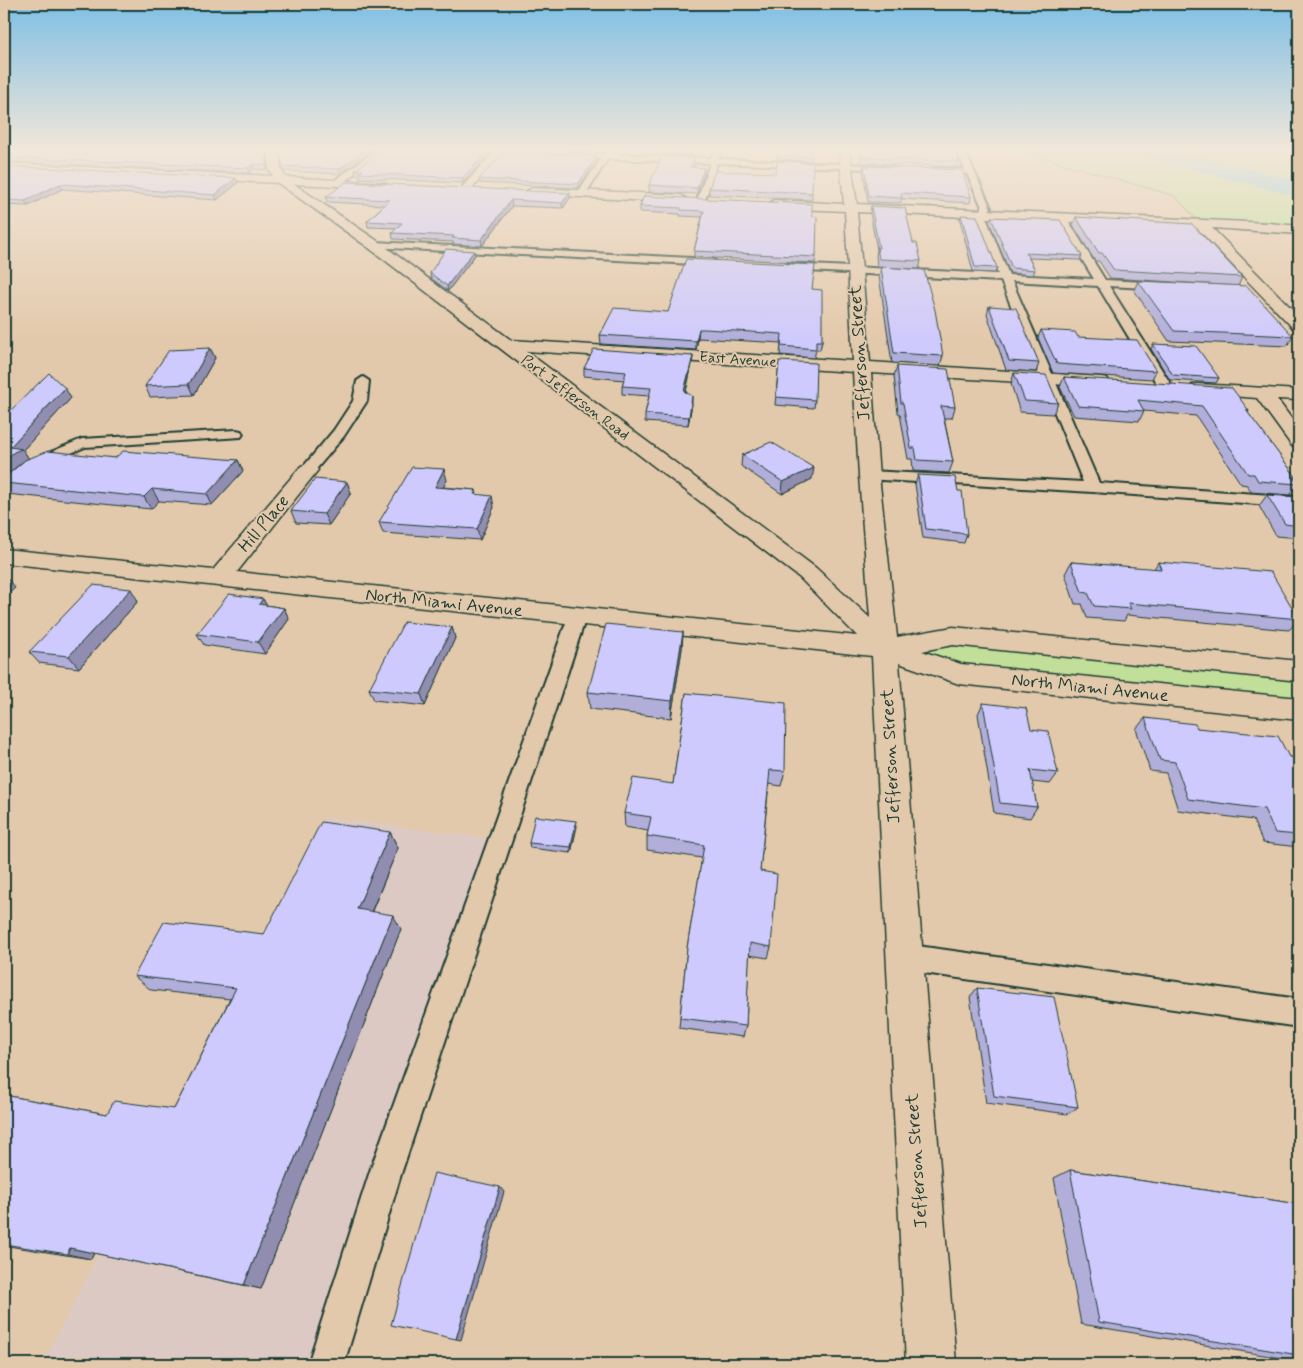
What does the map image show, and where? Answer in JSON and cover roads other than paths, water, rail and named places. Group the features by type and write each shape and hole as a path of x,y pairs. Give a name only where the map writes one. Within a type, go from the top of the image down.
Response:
{"street":[{"name":"Port Jefferson Road","path":"328,213 374,245 808,573 885,648"},
{"name":"Jefferson Street","path":"851,213 869,476 885,648 903,957 931,1364"},
{"path":"955,213 1299,230"},
{"path":"1201,224 1299,325"},
{"name":"East Avenue","path":"506,346 1116,383"},
{"path":"1145,385 1299,395"},
{"path":"1263,393 1299,442"},
{"name":"Hill Place","path":"219,578 308,470"},
{"name":"North Miami Avenue","path":"4,556 885,648 959,674 1299,709"},
{"name":"North Miami Avenue","path":"885,648 953,636 1299,671"}],"lane":[{"path":"980,214 1093,486"},
{"path":"1061,217 1165,386"},
{"path":"374,245 728,263"},
{"path":"776,266 1180,287"},
{"path":"1247,291 1266,292"},
{"path":"308,470 338,434 360,402 363,381"},
{"path":"4,488 27,467 82,443 236,434"},
{"path":"869,476 1093,486 1299,502"},
{"path":"326,1364 386,1171 577,617"},
{"path":"903,957 1299,1013"}]}
